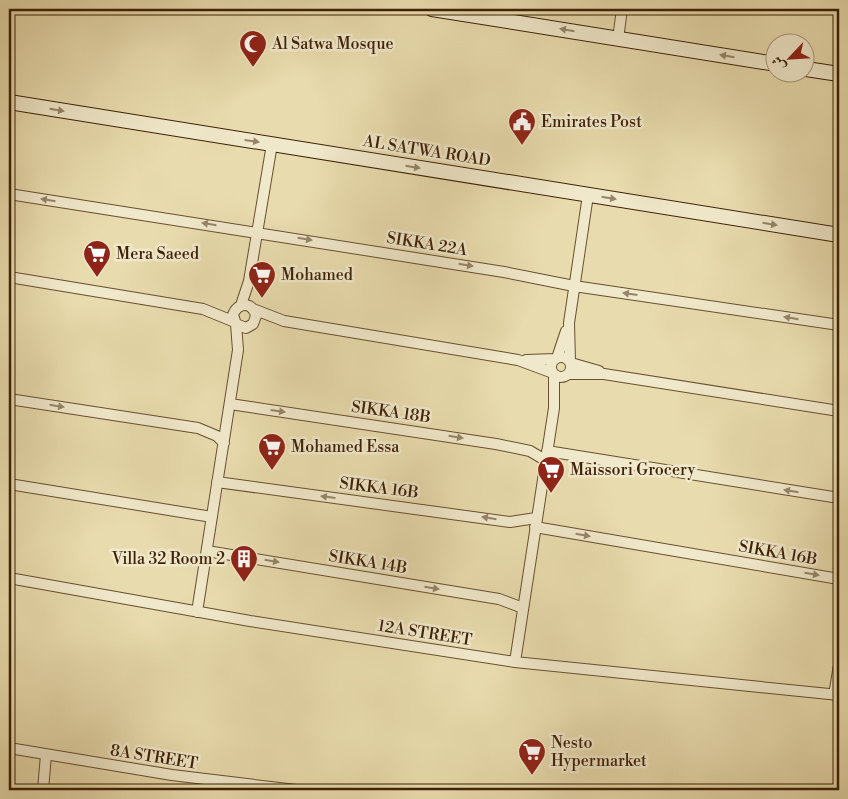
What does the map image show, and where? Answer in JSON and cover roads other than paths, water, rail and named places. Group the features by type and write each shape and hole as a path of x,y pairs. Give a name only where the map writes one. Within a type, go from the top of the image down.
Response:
{"main road":[{"path":"432,9 766,62"},
{"path":"816,71 839,74"},
{"name":"AL SATWA ROAD","path":"9,102 839,235"}],"street":[{"path":"618,39 622,9"},
{"path":"246,307 272,144"},
{"name":"SIKKA 22A","path":"9,194 504,272 574,286 839,325"},
{"path":"554,408 570,368 569,323 588,195"},
{"path":"9,277 203,309 246,307 284,321 518,360 561,377 570,368"},
{"path":"197,612 238,350 234,311 246,307"},
{"path":"238,350 256,316 246,307"},
{"path":"203,309 236,323 243,328 284,321"},
{"path":"515,662 554,408 551,364 556,358 569,323"},
{"path":"518,360 564,357 570,368"},
{"path":"570,368 839,411"},
{"path":"9,399 198,428 217,436 224,443"},
{"name":"SIKKA 18B","path":"230,404 504,445 546,456 839,498"},
{"name":"SIKKA 16B","path":"217,482 510,522 536,523 839,579"},
{"path":"9,484 212,517"},
{"name":"SIKKA 14B","path":"206,551 499,598 523,608"},
{"name":"12A STREET","path":"9,578 197,612 515,662 837,695"},
{"path":"837,695 839,665"},
{"name":"8A STREET","path":"9,748 181,776 296,790"},
{"path":"43,790 46,755"}],"place":[{"name":"Al Satwa Mosque","path":"253,68"},
{"name":"Emirates Post","path":"522,146"},
{"name":"Mera Saeed","path":"97,278"},
{"name":"Mohamed","path":"262,299"},
{"name":"Mohamed Essa","path":"272,471"},
{"name":"Maissori Grocery","path":"551,494"},
{"name":"Villa 32 Room 2","path":"244,583"},
{"name":"Nesto Hypermarket","path":"532,776"}]}
